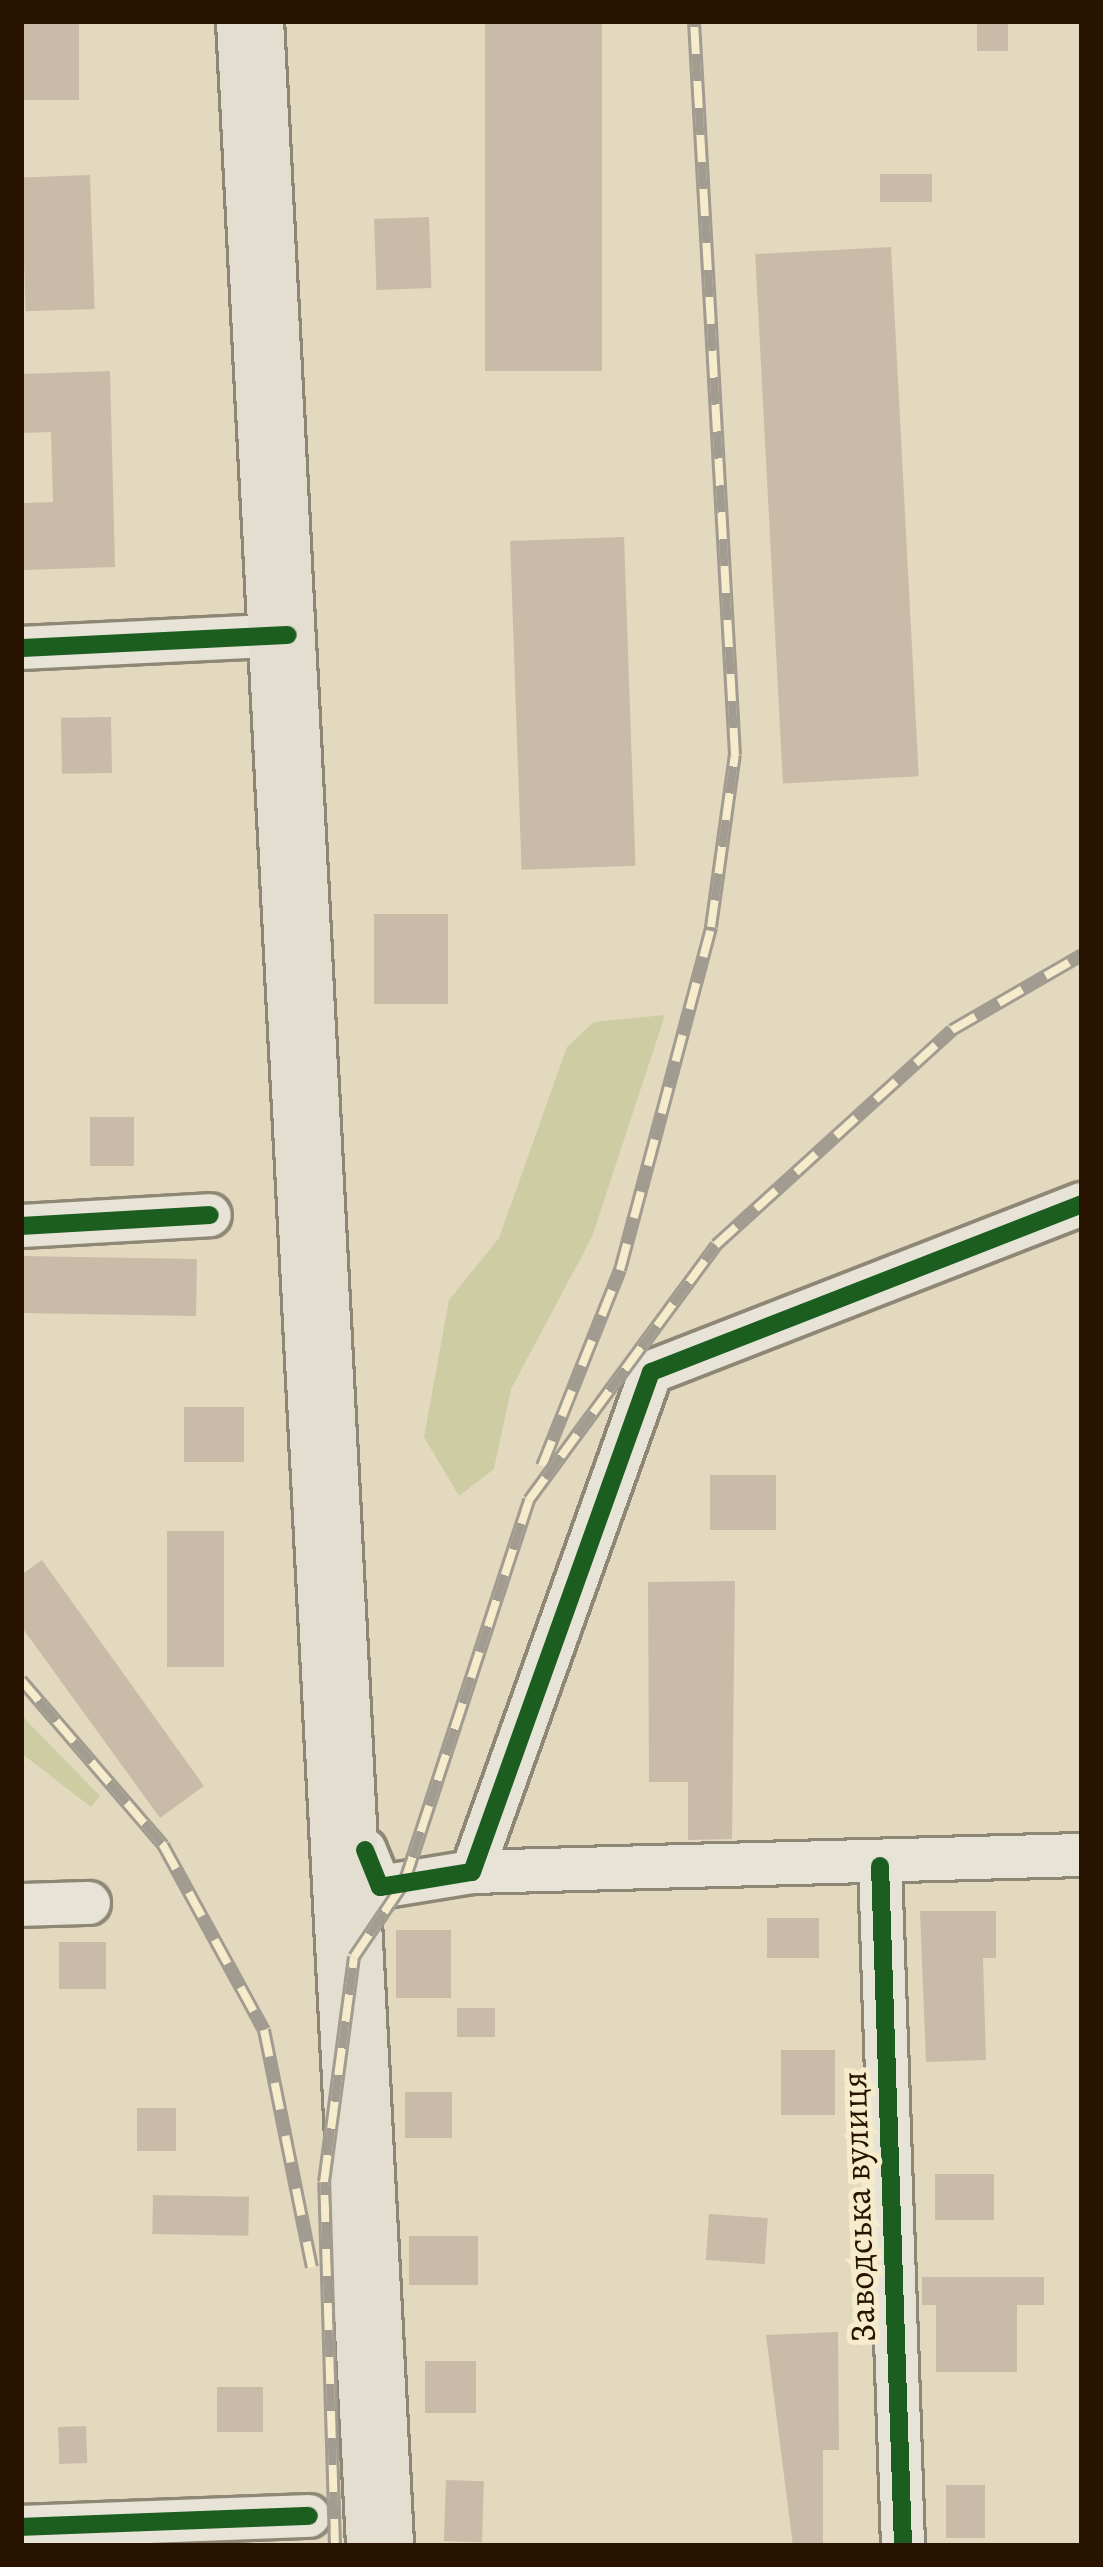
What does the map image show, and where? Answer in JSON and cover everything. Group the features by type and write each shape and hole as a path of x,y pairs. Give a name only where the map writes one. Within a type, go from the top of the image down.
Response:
{"main road":[{"path":"250,21 288,635 380,2546"}],"street":[{"path":"21,648 288,635"},
{"path":"472,1872 651,1372 1082,1204"},
{"path":"21,1226 210,1215"},
{"path":"365,1850 380,1887 472,1872 880,1866 1082,1855"},
{"name":"Заводська вулиця","path":"880,1866 903,2546"},
{"path":"21,1904 89,1903"},
{"path":"21,2527 309,2516"}],"green space":[{"path":"665,1015 592,1237 511,1389 494,1469 459,1496 424,1437 449,1300 499,1238 567,1047 594,1022"},
{"path":"21,1715 100,1796 91,1807 21,1753"}],"building":[{"path":"21,21 79,21 79,100 21,100"},
{"path":"485,21 602,21 602,371 485,371"},
{"path":"977,21 1008,21 1008,51 977,51"},
{"path":"880,174 932,174 932,202 880,202"},
{"path":"90,175 95,309 26,311 21,177"},
{"path":"429,217 431,288 377,290 374,219"},
{"path":"891,247 919,776 783,783 755,254"},
{"path":"110,371 115,567 24,570 23,503 53,502 51,432 21,433 21,374"},
{"path":"624,537 635,866 522,870 510,541"},
{"path":"111,717 112,773 62,774 61,718"},
{"path":"374,914 448,914 448,1004 374,1004"},
{"path":"90,1117 134,1117 134,1166 90,1166"},
{"path":"21,1256 197,1259 196,1316 21,1313"},
{"path":"184,1407 244,1407 244,1462 184,1462"},
{"path":"710,1475 776,1475 776,1530 710,1530"},
{"path":"167,1531 224,1531 224,1667 167,1667"},
{"path":"42,1560 204,1786 160,1818 21,1626 21,1575"},
{"path":"735,1581 732,1839 688,1840 688,1782 649,1782 648,1582"},
{"path":"920,1911 996,1911 996,1958 983,1958 986,2060 926,2062"},
{"path":"767,1918 819,1918 819,1958 767,1958"},
{"path":"396,1930 451,1930 451,1998 396,1998"},
{"path":"59,1942 106,1942 106,1989 59,1989"},
{"path":"457,2008 495,2008 495,2037 457,2037"},
{"path":"781,2050 835,2050 835,2115 781,2115"},
{"path":"405,2092 452,2092 452,2138 405,2138"},
{"path":"137,2108 176,2108 176,2151 137,2151"},
{"path":"935,2174 994,2174 994,2220 935,2220"},
{"path":"153,2195 249,2197 248,2236 152,2234"},
{"path":"709,2214 768,2218 765,2264 706,2260"},
{"path":"409,2236 478,2236 478,2285 409,2285"},
{"path":"922,2277 1044,2277 1044,2305 1017,2305 1017,2372 936,2372 936,2305 922,2305"},
{"path":"838,2332 839,2450 823,2450 823,2546 793,2546 766,2335"},
{"path":"425,2361 476,2361 476,2413 425,2413"},
{"path":"217,2387 263,2387 263,2432 217,2432"},
{"path":"86,2426 87,2463 59,2464 58,2427"},
{"path":"446,2480 484,2481 482,2542 444,2541"},
{"path":"946,2485 985,2485 985,2538 946,2538"}],"railway":[{"path":"542,1466 620,1270 711,927 735,755 694,21"},
{"path":"335,2546 324,2182 354,1957 404,1883 529,1500 716,1245 952,1030 1082,955"},
{"path":"21,1680 163,1845 264,2030 312,2267"}],"cycle path":[{"path":"21,648 288,635"},
{"path":"365,1850 380,1887 472,1872 651,1372 1082,1204"},
{"path":"21,1226 210,1215"},
{"path":"880,1866 903,2546"},
{"path":"21,2527 309,2516"}]}
